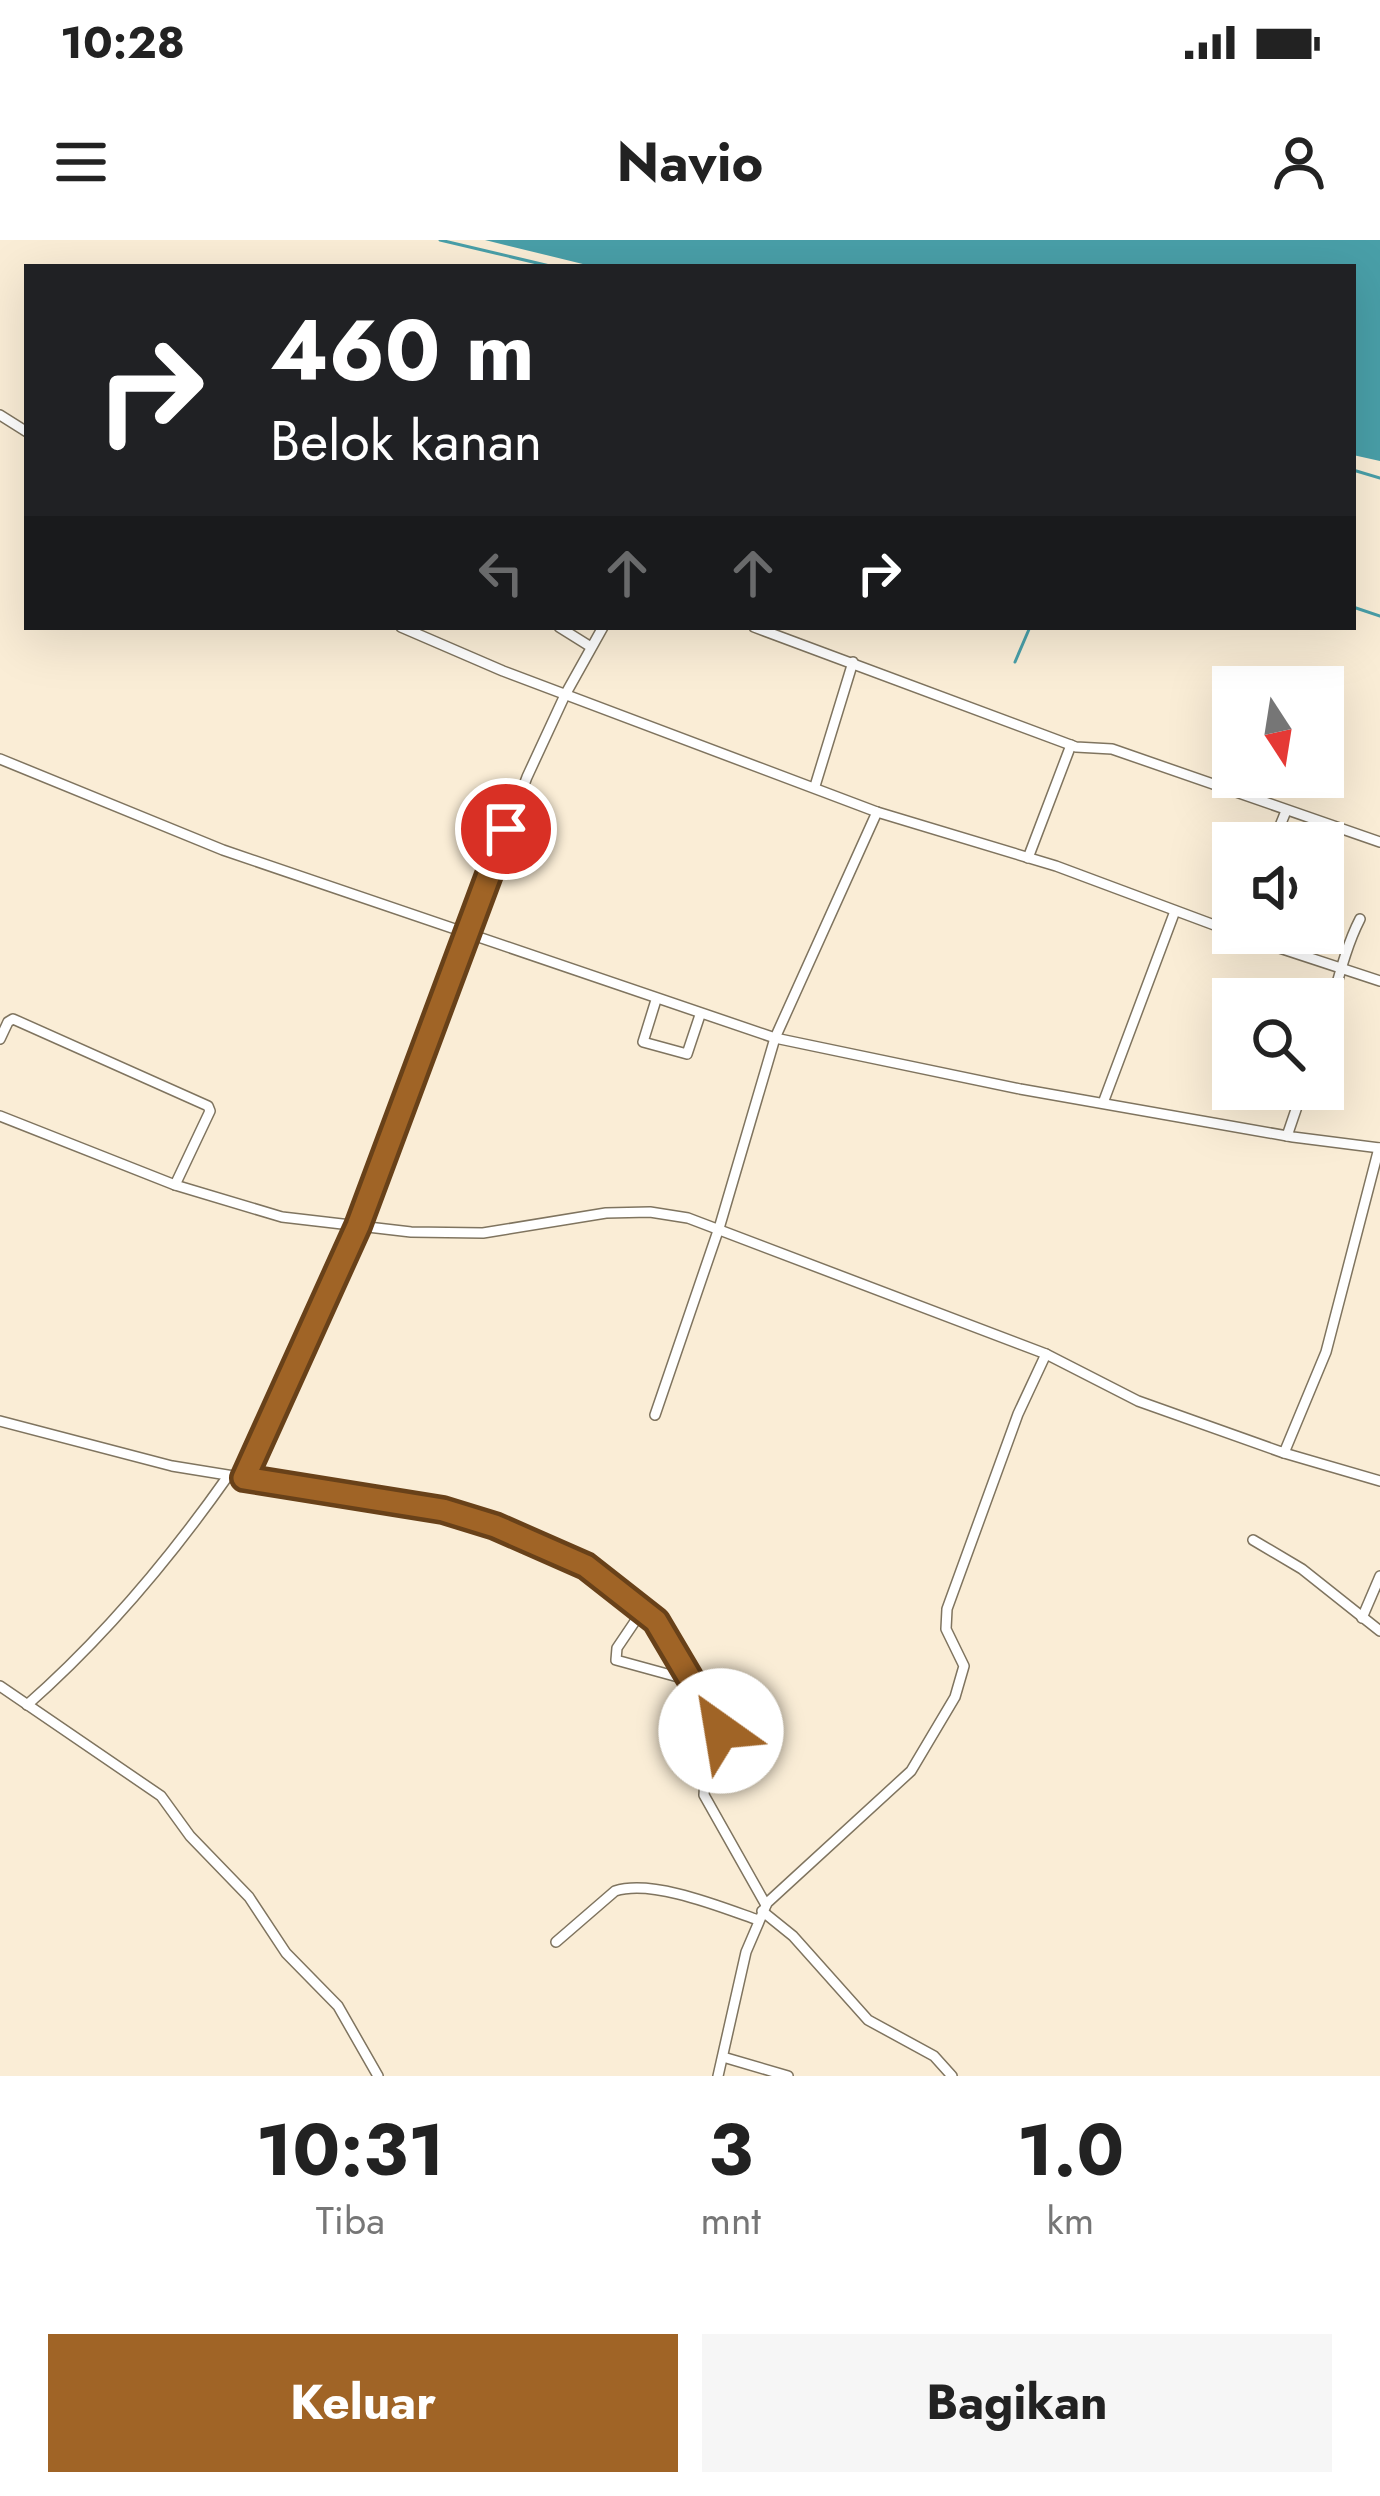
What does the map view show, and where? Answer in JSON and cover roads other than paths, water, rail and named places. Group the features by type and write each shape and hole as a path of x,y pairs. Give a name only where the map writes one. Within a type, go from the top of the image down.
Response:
{"street":[{"path":"408,630 877,812 1028,858 1212,925"},
{"path":"564,630 591,647"},
{"path":"244,1478 358,1226 527,777 565,694 602,630"},
{"path":"762,630 1071,745 1112,749 1380,842"},
{"path":"814,786 853,662"},
{"path":"1028,858 1071,745"},
{"path":"0,759 185,836 775,1038 1103,1103 1380,1148 1326,1352 1284,1453"},
{"path":"1282,822 1286,811"},
{"path":"655,1415 719,1227 775,1038 877,812"},
{"path":"1103,1103 1175,911"},
{"path":"1342,978 1349,940 1360,920"},
{"path":"1302,954 1380,982"},
{"path":"656,1000 645,1042 687,1054 700,1015"},
{"path":"0,1040 13,1019 208,1106 210,1111 176,1184"},
{"path":"1287,1136 1296,1110"},
{"path":"0,1115 263,1213 411,1232 483,1233 631,1211 688,1218 1046,1354 1138,1401 1380,1481"},
{"path":"718,2076 746,1952 762,1912 910,1772 964,1673 946,1629 947,1609 1018,1414 1046,1354"},
{"path":"0,1421 172,1466 475,1519 586,1566 644,1608 662,1628 721,1728 704,1795 762,1912"},
{"path":"27,1705 107,1624 188,1531 228,1475"},
{"path":"1253,1540 1302,1569 1380,1631"},
{"path":"1362,1618 1380,1576"},
{"path":"644,1608 616,1648 616,1660 689,1680"},
{"path":"0,1686 161,1796 190,1836 241,1887 286,1953 338,2006 378,2076"},
{"path":"556,1942 615,1891 625,1888 762,1912 794,1936 868,2020 934,2056 952,2076"},
{"path":"723,2057 788,2076"}],"water":[{"path":"485,240 1380,240 1380,461 1356,456 1356,264 583,264"}],"waterway":[{"path":"440,240 541,264"},
{"path":"1356,471 1380,478"},
{"path":"1356,608 1380,616"},
{"path":"1015,662 1029,630"}]}
